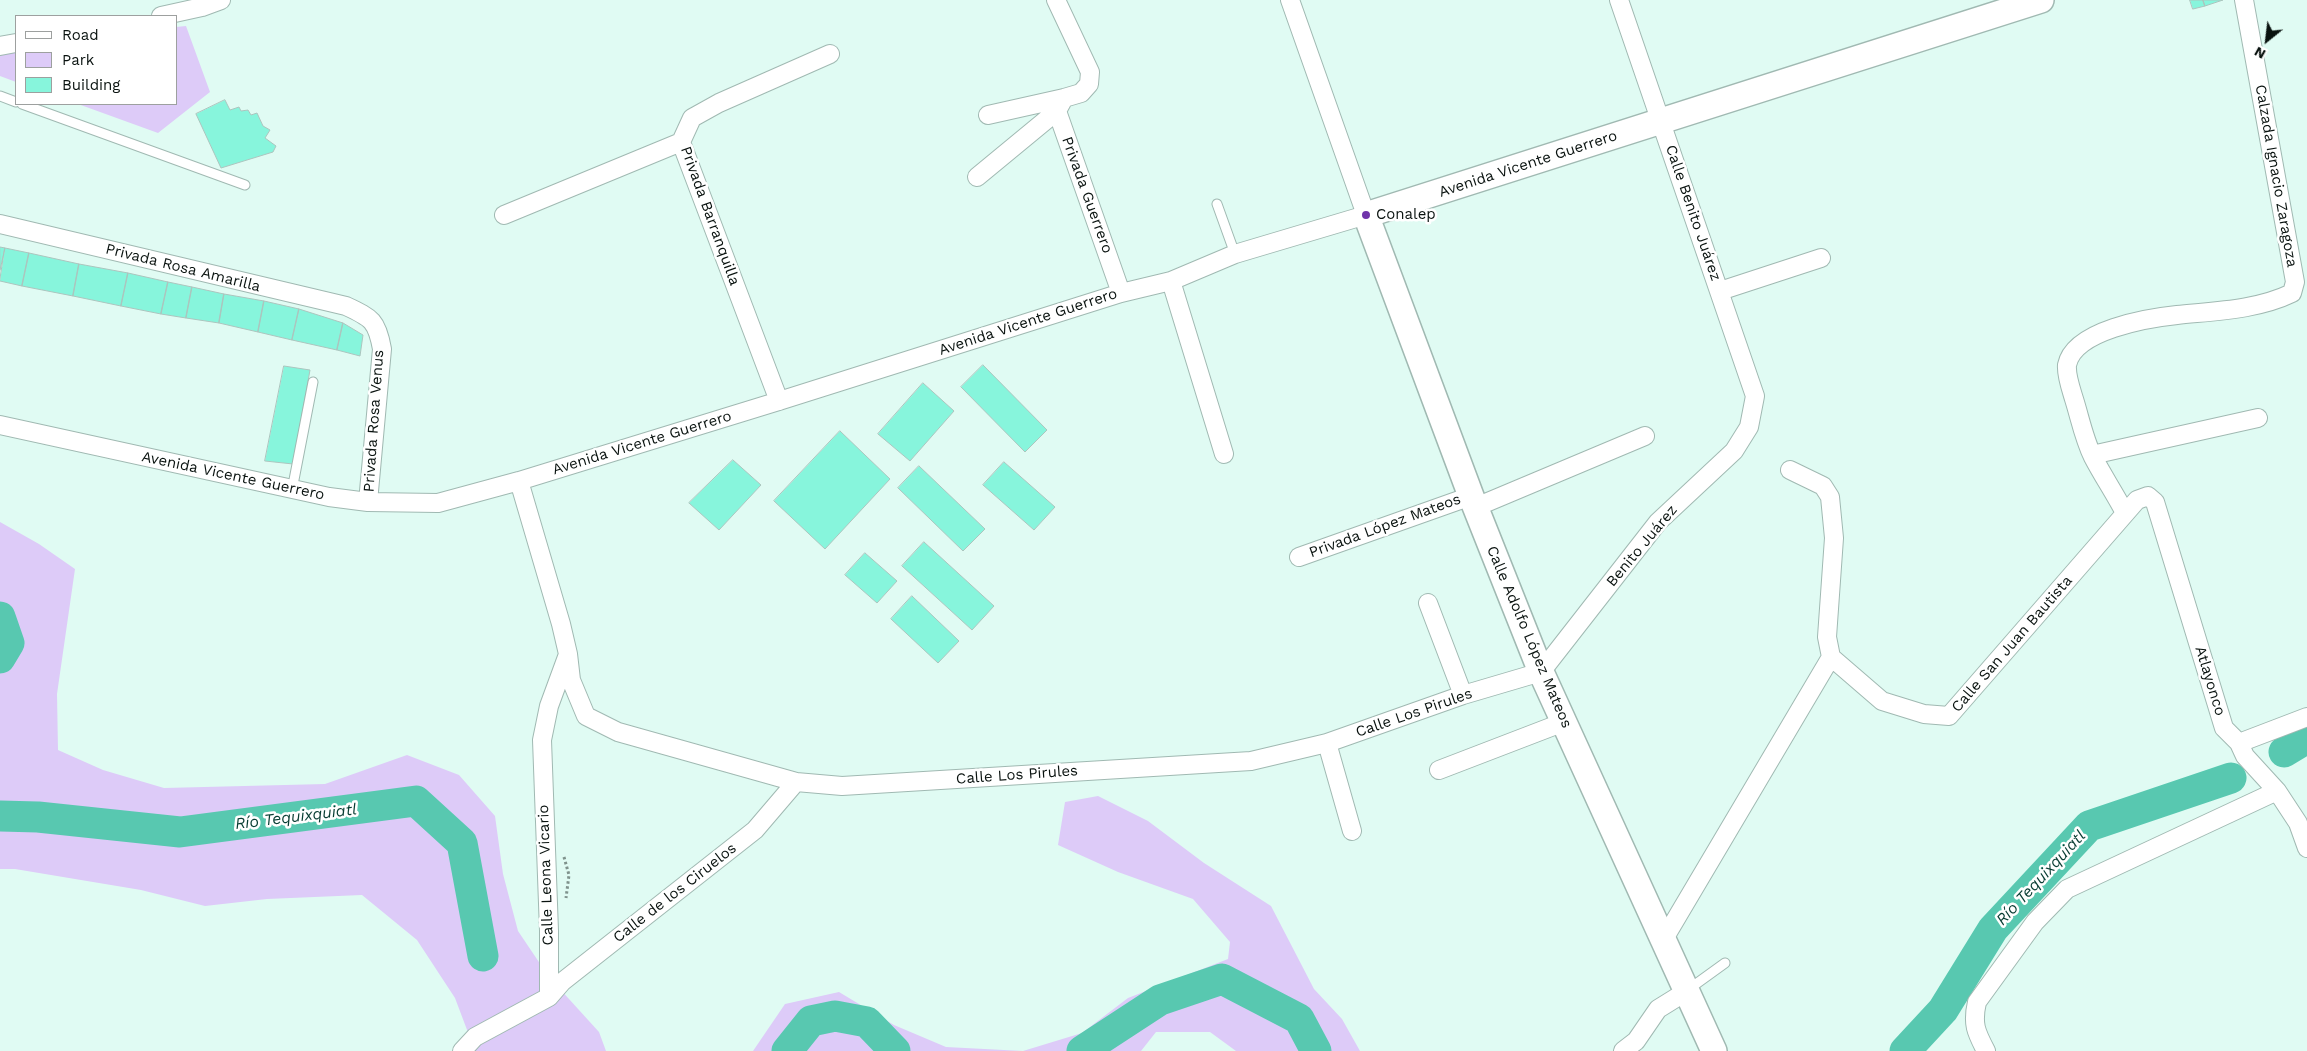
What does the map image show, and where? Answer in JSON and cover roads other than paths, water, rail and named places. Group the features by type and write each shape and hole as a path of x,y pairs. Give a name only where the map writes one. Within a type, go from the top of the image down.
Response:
{"main road":[{"name":"Avenida Vicente Guerrero","path":"1366,215 2041,0"},
{"name":"Calle Adolfo López Mateos","path":"1366,215 1473,501 1541,672 1714,1051"}],"street":[{"path":"166,15 202,8 221,0"},
{"path":"977,178 1061,105 1081,93 1089,84 1090,72 1056,0"},
{"path":"1290,0 1366,215"},
{"name":"Calle Benito Juárez","path":"1618,0 1662,121 1755,396 1749,427"},
{"name":"Calzada Ignacio Zaragoza","path":"2092,455 2069,383 2068,365 2075,351 2091,338 2122,324 2172,315 2239,309 2283,298 2292,293 2295,282 2244,0"},
{"path":"0,46 15,43"},
{"name":"Privada Barranquilla","path":"779,401 681,142 692,118 719,103 830,54"},
{"path":"988,115 1061,105"},
{"name":"Privada Guerrero","path":"1061,105 1122,292"},
{"path":"504,215 681,142"},
{"name":"Avenida Vicente Guerrero","path":"0,425 292,490 368,502 438,503 519,481 779,401 1122,292 1171,280 1235,254 1366,215"},
{"name":"Privada Rosa Amarilla","path":"0,224 346,306 366,315"},
{"path":"1720,291 1821,258"},
{"path":"1171,280 1224,454"},
{"name":"Privada Rosa Venus","path":"366,315 378,329 382,349 368,502"},
{"path":"2125,513 2092,455 2258,418"},
{"name":"Benito Juárez","path":"1541,672 1658,522 1734,451 1749,427"},
{"name":"Privada López Mateos","path":"1299,557 1473,501 1645,436"},
{"path":"1664,940 1831,657 1827,637 1834,538 1830,497 1823,486 1790,470"},
{"name":"Calle Los Pirules","path":"519,481 561,624 568,654 571,680 586,716 618,732 796,782 842,786 1251,761 1327,743 1463,695 1541,672"},
{"name":"Calle San Juan Bautista","path":"1831,657 1882,701 1924,714 1949,716 2125,513 2137,500 2148,496"},
{"name":"Atlayonco","path":"2148,496 2155,502 2224,728 2239,743 2245,756 2277,792 2298,823 2307,848"},
{"path":"1428,603 1463,695"},
{"name":"Calle Leona Vicario","path":"549,997 549,931 542,740 549,706 568,654"},
{"path":"2239,743 2307,717"},
{"path":"1439,770 1564,722"},
{"path":"1327,743 1352,831"},
{"name":"Calle de los Ciruelos","path":"549,997 562,982 756,830 796,782"},
{"path":"1986,1051 1977,1034 1973,1018 1977,1002 2035,922 2067,889 2277,792"},
{"path":"1623,1051 1636,1041 1658,1009 1687,991"},
{"path":"462,1051 476,1037 549,997"}],"lane":[{"path":"0,96 15,102"},
{"path":"25,105 245,185"},
{"path":"1217,204 1235,254"},
{"path":"292,490 312,382"},
{"path":"1687,991 1726,963"}],"waterway":[{"name":"Río Tequixquiatl","path":"0,617 9,643 0,658"},
{"name":"Río Tequixquiatl","path":"2284,752 2307,738"},
{"name":"Río Tequixquiatl","path":"1905,1051 1943,1010 1993,929 2089,826 2231,778"},
{"name":"Río Tequixquiatl","path":"0,816 38,817 180,832 416,801 462,843 483,956"},
{"name":"Río Tequixquiatl","path":"1082,1051 1160,1000 1222,979 1299,1019 1316,1051"},
{"name":"Río Tequixquiatl","path":"787,1051 811,1021 835,1016 867,1022 895,1051"}],"place":[{"name":"Conalep","path":"1366,215"}]}
